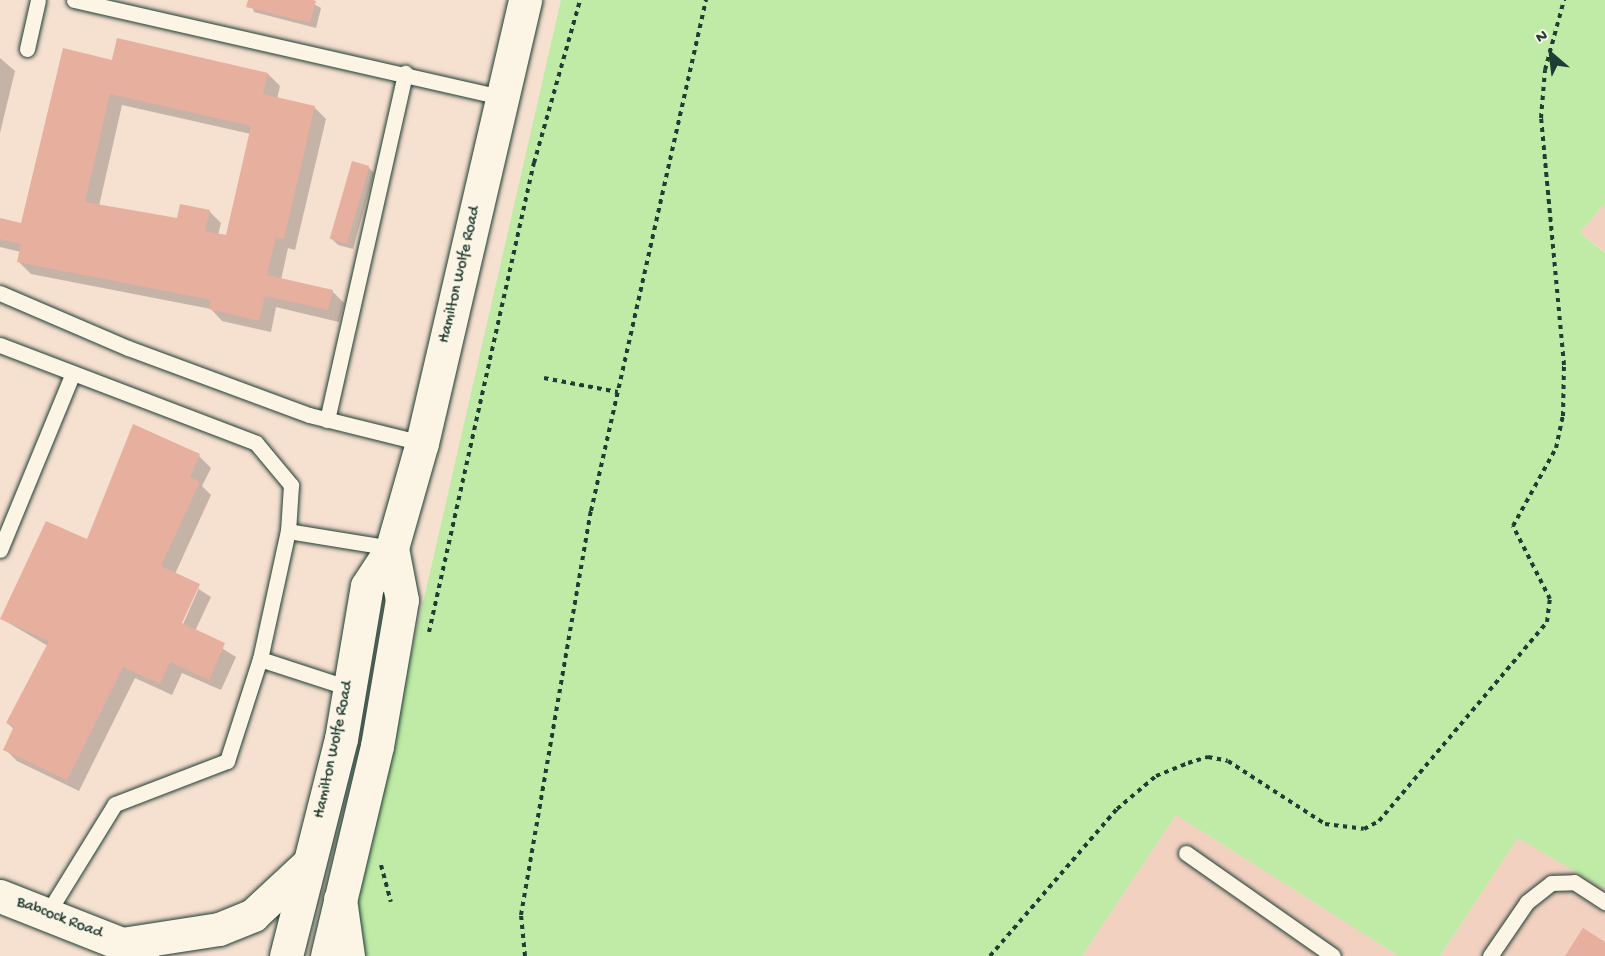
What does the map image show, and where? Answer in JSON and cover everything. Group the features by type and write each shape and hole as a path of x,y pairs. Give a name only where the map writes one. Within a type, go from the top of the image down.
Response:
{"street":[{"name":"Hamilton Wolfe Road","path":"286,956 349,688 367,586 392,548 422,443 525,0"},
{"name":"Hamilton Wolfe Road","path":"327,956 377,746 402,600 392,548"},
{"path":"122,944 219,929 253,915 309,862"},
{"name":"Babcock Road","path":"0,896 152,956"},
{"path":"340,899 348,956"}],"lane":[{"path":"27,50 38,0"},
{"path":"74,0 405,73 502,97"},
{"path":"327,420 405,73"},
{"path":"0,292 128,348 327,420 422,443"},
{"path":"0,345 256,443 291,485 288,531 260,659 227,760 115,804 47,914"},
{"path":"0,550 74,373"},
{"path":"288,531 392,548"},
{"path":"260,659 349,688"},
{"path":"1186,853 1333,956"},
{"path":"1490,956 1527,902 1551,884 1574,882 1605,902"}],"path":[{"path":"426,642 534,163 580,0"},
{"path":"525,956 521,915 591,512 706,0"},
{"path":"990,956 1117,809 1156,776 1188,763 1208,757 1228,761 1325,824 1364,829 1379,821 1547,622 1550,599 1513,526 1556,448 1563,416 1564,365 1541,118 1545,70 1564,0"},
{"path":"544,378 618,392"},
{"path":"381,854 391,902"}],"shaded area":[{"path":"1605,203 1605,252 1580,233"},
{"path":"1605,707 1605,956 1440,956 1518,838"},
{"path":"1176,815 1399,956 1082,956"}],"green space":[{"path":"561,0 1605,0 1605,203 1580,233 1605,253 1605,889 1518,838 1440,956 1399,956 1176,815 1082,956 363,956 357,914 363,865"}],"building":[{"path":"248,0 316,1 310,23 246,7"},
{"path":"117,38 268,73 263,94 315,106 284,239 276,237 267,275 333,290 328,310 265,296 259,321 209,309 211,300 17,262 21,244 0,239 0,218 21,223 63,48 112,60","holes":["110,94 251,126 226,235 205,231 210,210 180,204 177,218 85,202"]},
{"path":"352,161 369,166 347,244 330,239"},
{"path":"133,424 200,454 190,477 200,482 161,566 200,584 182,623 225,643 209,680 170,662 160,684 123,667 67,780 3,750 14,726 6,723 49,641 0,619 46,521 87,539"},
{"path":"1583,928 1605,942 1605,956 1565,956"}]}
